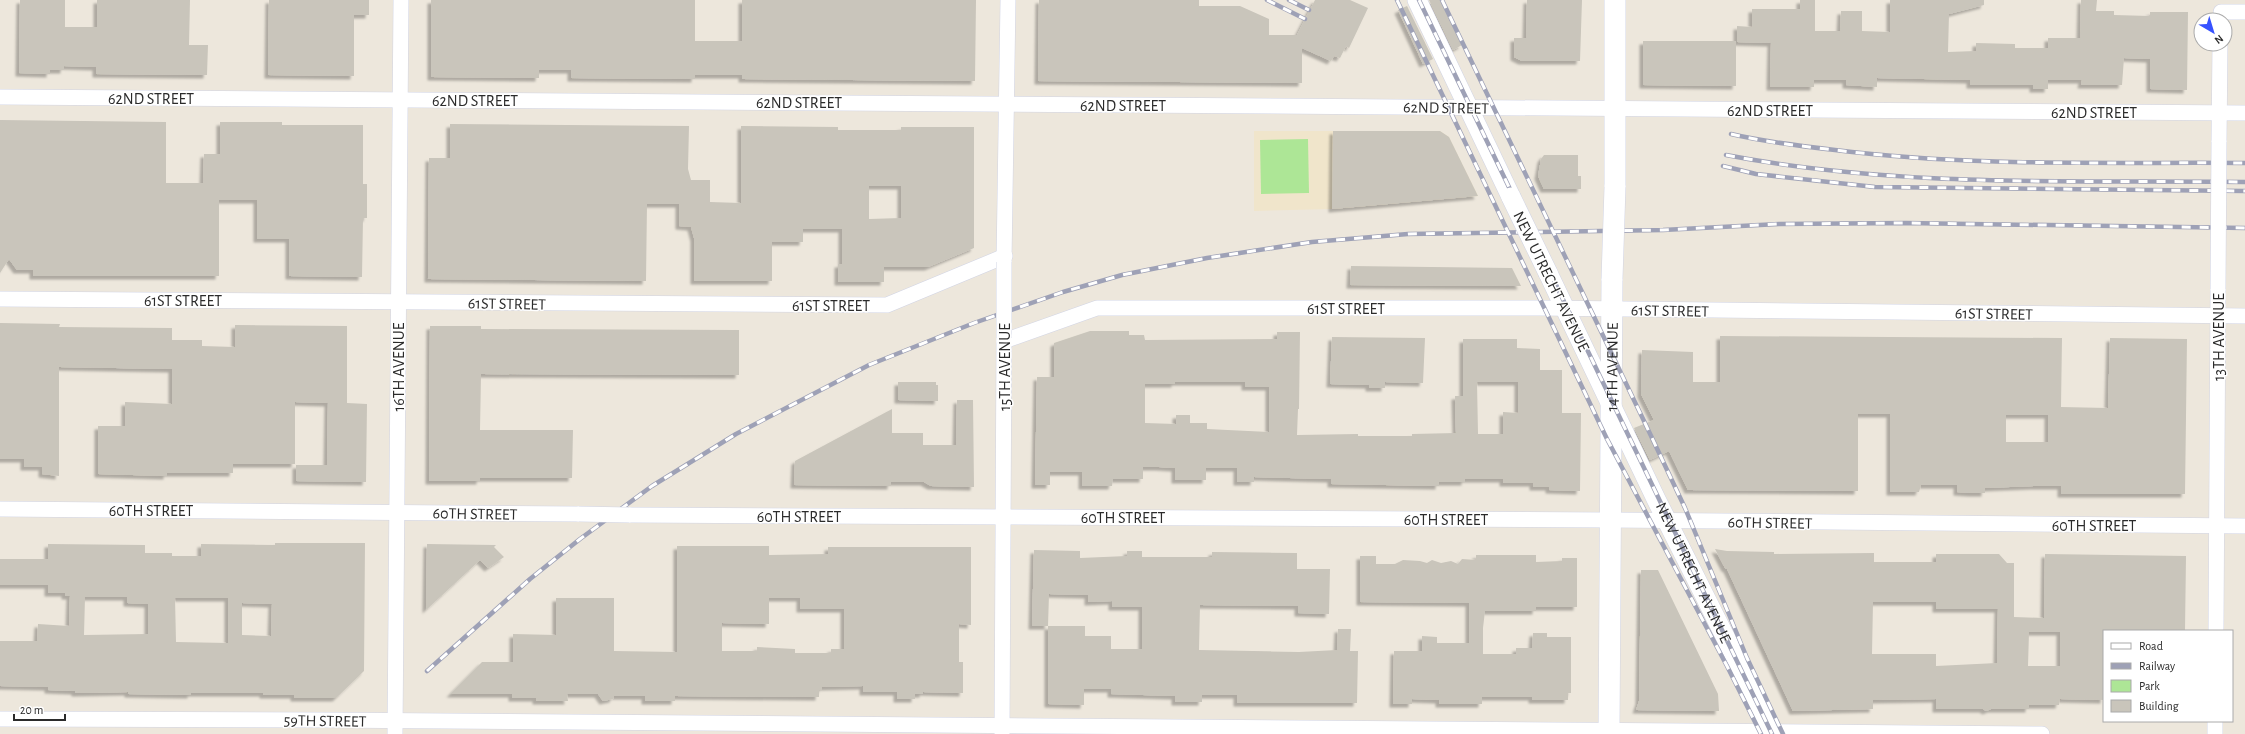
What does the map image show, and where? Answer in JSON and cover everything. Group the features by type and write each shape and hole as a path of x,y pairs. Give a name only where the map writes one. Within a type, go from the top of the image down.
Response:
{"main road":[{"name":"14TH AVENUE","path":"1609,732 1612,279 1615,187 1615,0"}],"street":[{"name":"16TH AVENUE","path":"395,728 401,0"},
{"name":"15TH AVENUE","path":"1002,730 1004,259 1008,0"},
{"name":"NEW UTRECHT AVENUE","path":"1417,0 1667,520 1773,733"},
{"path":"2221,11 2245,12"},
{"name":"13TH AVENUE","path":"2216,630 2220,52"},
{"name":"62ND STREET","path":"0,97 2245,113"},
{"name":"61ST STREET","path":"0,299 887,305 1004,259"},
{"name":"61ST STREET","path":"1004,340 1096,308 1565,309 2245,316"},
{"name":"60TH STREET","path":"0,509 629,515 1667,520 2245,526"},
{"name":"59TH STREET","path":"0,719 395,728 2042,734"},
{"path":"2215,722 2215,734"}],"shaded area":[{"path":"1254,131 1440,131 1449,137 1478,196 1332,209 1254,211"}],"green space":[{"path":"1308,139 1309,193 1261,194 1260,140"}],"building":[{"path":"20,0 65,0 65,27 97,27 97,0 190,0 189,45 208,45 207,75 96,74 96,67 64,66 64,70 50,70 50,74 19,73"},
{"path":"269,0 369,0 369,15 354,15 354,76 268,75"},
{"path":"431,0 695,0 695,41 742,41 742,0 976,0 975,81 742,79 742,75 695,75 695,79 571,78 571,70 539,70 539,78 431,77"},
{"path":"1039,0 1199,0 1199,6 1240,6 1269,19 1269,35 1297,35 1315,0 1350,0 1368,8 1349,48 1346,46 1340,58 1334,56 1331,61 1302,48 1302,83 1038,81"},
{"path":"1429,0 1440,0 1462,45 1453,50"},
{"path":"1527,0 1582,0 1580,61 1522,61 1514,57 1514,38 1526,38"},
{"path":"1800,0 1815,0 1815,31 1840,31 1841,11 1862,11 1862,31 1890,32 1890,0 1984,0 1984,5 1949,14 1948,52 1976,51 1976,43 2015,44 2015,48 2048,48 2048,38 2080,38 2081,0 2097,0 2096,11 2114,11 2114,15 2150,16 2150,12 2188,12 2187,90 2150,89 2150,59 2124,58 2122,85 2081,85 2082,80 2048,80 2048,89 2033,89 2033,85 1970,85 1970,80 1877,78 1877,87 1846,85 1846,80 1814,80 1814,87 1770,87 1771,43 1737,42 1737,26 1752,27 1752,9 1800,9"},
{"path":"1407,6 1433,59 1423,64 1398,10"},
{"path":"1643,41 1736,41 1736,86 1643,85"},
{"path":"0,120 166,122 166,183 203,183 204,154 220,154 220,122 282,122 282,125 363,125 363,184 367,184 367,218 363,218 362,277 289,276 289,239 257,239 257,200 219,200 219,276 33,276 33,270 17,270 9,259 0,273"},
{"path":"450,124 689,126 688,169 691,180 710,180 710,202 741,203 741,126 838,127 838,130 901,130 901,127 974,127 974,248 928,267 884,267 884,282 838,282 838,264 842,264 842,229 803,229 803,242 772,242 772,281 694,281 694,238 691,227 679,226 679,204 647,204 646,281 428,279 429,158 450,158","holes":["869,186 901,186 901,218 869,219"]},
{"path":"1333,131 1440,131 1449,137 1478,196 1332,209"},
{"path":"1544,155 1578,155 1578,176 1581,176 1581,189 1544,189 1538,176 1541,159"},
{"path":"1351,266 1512,268 1521,286 1350,285"},
{"path":"0,323 60,324 59,327 172,328 172,340 202,340 202,346 235,347 235,325 347,326 347,403 367,404 366,482 296,481 296,465 327,465 328,403 295,402 295,464 233,464 233,473 167,473 167,476 98,474 98,426 125,426 125,402 172,404 172,369 59,367 59,476 42,474 42,467 24,467 24,459 0,459"},
{"path":"430,326 481,326 481,329 739,330 739,375 481,374 480,430 573,430 572,478 480,478 480,481 429,481"},
{"path":"1090,331 1129,331 1129,335 1144,335 1145,340 1277,339 1277,332 1300,332 1299,409 1297,435 1358,434 1358,436 1412,436 1412,434 1456,433 1455,396 1463,396 1463,339 1517,339 1517,348 1540,349 1540,370 1562,370 1562,413 1581,413 1580,491 1549,490 1549,487 1533,487 1533,483 1503,483 1503,479 1465,479 1465,482 1439,482 1439,486 1331,484 1331,479 1254,477 1254,482 1237,482 1237,468 1206,468 1206,480 1175,480 1175,468 1159,467 1143,467 1143,479 1113,479 1112,486 1082,486 1082,472 1050,472 1050,485 1035,485 1037,377 1054,377 1054,343","holes":["1175,382 1245,382 1245,387 1269,387 1269,432 1207,429 1207,423 1190,423 1190,415 1176,415 1176,424 1145,423 1145,384 1175,384","1477,382 1518,382 1518,413 1503,412 1503,434 1478,434"]},
{"path":"1720,336 2062,338 2061,407 2108,408 2110,338 2187,339 2185,494 2061,494 2061,486 1985,488 1985,493 1972,493 1957,492 1957,485 1921,485 1919,492 1890,492 1890,414 1858,414 1858,491 1688,490 1669,451 1650,460 1634,428 1654,420 1641,394 1642,350 1693,352 1693,382 1720,382","holes":["2006,415 2048,415 2048,442 2006,442"]},
{"path":"1332,337 1425,338 1423,383 1385,382 1385,388 1369,388 1369,385 1330,384"},
{"path":"898,382 936,382 936,385 938,385 938,401 898,400"},
{"path":"957,400 973,400 974,487 931,486 924,482 891,482 891,486 794,485 795,461 892,409 892,433 923,433 923,445 956,445"},
{"path":"275,543 365,543 364,671 336,698 294,698 294,695 263,695 263,693 191,693 191,695 128,694 128,692 75,693 75,691 48,690 48,687 0,686 0,641 37,641 38,624 69,626 70,596 65,596 65,593 48,593 48,585 0,585 0,559 48,559 48,544 145,545 145,553 172,553 172,556 201,556 201,544 275,545","holes":["85,597 127,597 127,603 148,604 148,634 84,635","175,598 228,598 228,643 176,642","242,603 272,604 271,636 242,635"]},
{"path":"427,544 496,545 494,547 504,557 488,568 480,560 426,610"},
{"path":"677,546 769,546 769,555 828,554 828,547 971,547 971,625 959,624 959,662 963,662 963,693 923,692 923,694 915,694 915,699 897,699 897,692 863,692 863,686 822,687 822,690 819,690 819,697 675,696 675,701 645,701 645,696 614,696 613,699 603,701 598,694 567,694 568,701 536,701 536,698 512,698 512,694 450,694 482,662 513,662 513,634 556,635 556,598 614,598 614,651 677,652","holes":["769,598 800,598 800,609 844,609 844,649 831,649 831,653 795,653 795,649 757,647 757,651 722,651 722,623 769,624"]},
{"path":"1715,549 1727,551 1774,552 1774,554 1874,553 1874,562 1936,562 1936,554 1999,554 2007,563 2014,563 2014,617 2044,618 2045,554 2186,556 2185,630 2103,630 2103,700 2060,699 2059,705 2029,705 2029,709 1991,709 1986,711 1983,709 1936,709 1936,699 1873,700 1873,709 1793,711 1727,569 1725,568","holes":["1873,602 1936,602 1936,609 1998,609 1997,663 1936,666 1936,654 1872,654","2029,632 2060,632 2060,666 2028,666"]},
{"path":"1034,550 1080,551 1080,558 1127,556 1127,551 1142,551 1142,557 1212,557 1212,552 1297,553 1297,569 1330,569 1329,614 1298,613 1298,606 1200,605 1199,650 1299,652 1337,650 1338,629 1351,629 1350,651 1358,651 1357,703 1237,703 1237,695 1202,695 1202,702 1175,702 1175,696 1111,694 1111,689 1084,689 1084,705 1048,704 1048,626 1032,626","holes":["1049,594 1088,595 1088,602 1112,601 1112,607 1142,607 1142,649 1111,649 1111,636 1085,636 1085,626 1048,626"]},
{"path":"1476,555 1536,555 1536,562 1562,561 1562,558 1577,558 1577,607 1536,607 1536,611 1485,611 1483,628 1483,654 1516,654 1516,648 1532,648 1533,633 1547,633 1547,637 1571,637 1571,693 1568,693 1568,700 1532,700 1532,697 1482,697 1482,704 1439,704 1439,700 1412,699 1412,704 1393,704 1394,651 1422,651 1422,636 1437,637 1437,643 1469,643 1469,603 1360,602 1360,556 1376,556 1376,564 1395,564 1403,560 1427,563 1432,560 1441,563 1451,561 1458,564 1462,559 1476,560"},
{"path":"1641,570 1658,570 1718,694 1719,711 1636,710 1639,701"}],"railway":[{"path":"1267,0 1305,19"},
{"path":"1289,0 1309,10"},
{"path":"1397,0 1607,439 1727,666 1761,734"},
{"path":"1419,0 1772,734"},
{"path":"1442,0 1685,508 1747,658 1783,734"},
{"path":"1731,134 1770,142 1809,147 1937,159 2091,163 2245,163"},
{"path":"1726,155 1790,166 1920,178 2050,181 2245,182"},
{"path":"1723,166 1756,174 1875,187 2245,191"},
{"path":"427,671 530,579 580,539 652,486 736,434 869,365 974,323 1063,292 1122,275 1207,258 1312,242 1408,234 1663,230 1779,224 1906,223 2245,228"}]}
